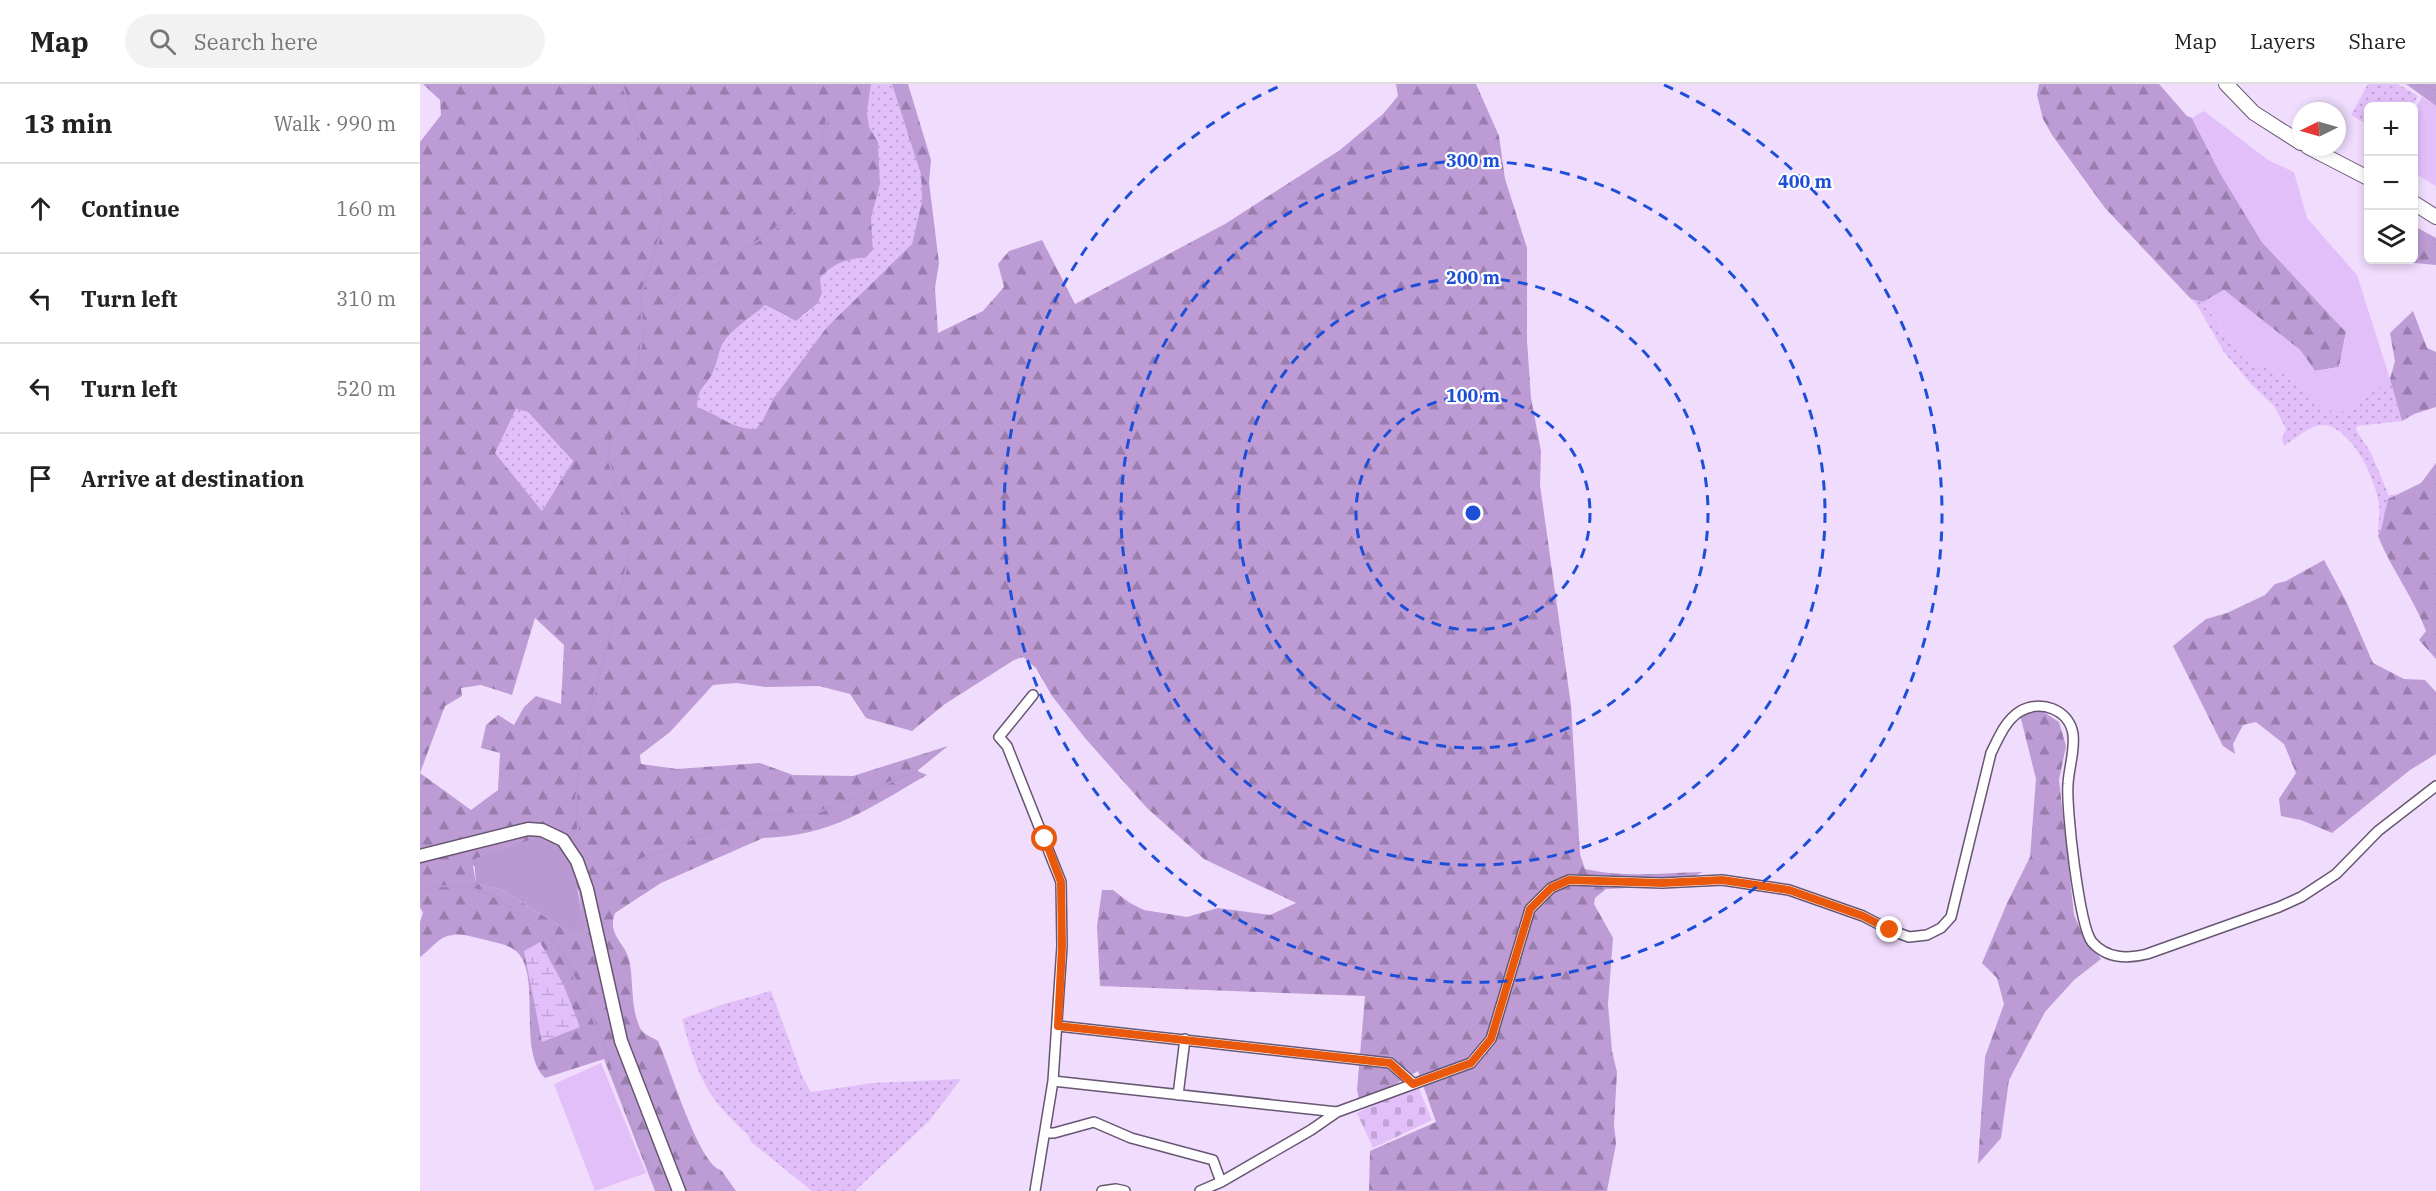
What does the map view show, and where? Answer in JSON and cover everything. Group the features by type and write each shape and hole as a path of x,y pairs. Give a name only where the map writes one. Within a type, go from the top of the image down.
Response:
{"main road":[{"path":"2226,84 2254,113 2292,137"},
{"path":"2325,156 2364,176"},
{"path":"2418,206 2436,217"}],"street":[{"path":"1033,695 999,737 1007,746 1061,882 1062,946 1058,1026 1046,1133 1035,1191"},
{"path":"1200,1191 1221,1182 1311,1130 1337,1112 1471,1063 1491,1039 1530,909 1551,888 1569,880 1662,883 1722,880 1789,890 1863,916 1910,937 1927,935 1941,928 1951,917 1991,753 2001,733 2013,718 2026,709 2042,706 2054,709 2060,712 2070,724 2074,742 2068,783 2069,809 2085,925 2092,942 2117,957 2132,958 2147,954 2301,897 2336,874 2378,831 2436,786"},
{"path":"420,856 528,829 542,830 563,840 568,845 577,861 587,889 621,1041 679,1191"},
{"path":"1058,1026 1185,1038 1390,1063 1413,1084"},
{"path":"1178,1095 1185,1038"},
{"path":"1053,1081 1337,1112"},
{"path":"1046,1133 1094,1122 1131,1138 1213,1160 1221,1182"},
{"path":"1102,1191 1116,1189 1125,1191"}],"green space":[{"path":"423,84 871,84 867,112 869,127 878,142 880,184 871,218 873,250 865,258 840,263 825,273 820,278 822,293 818,303 796,321 765,305 736,328 723,343 712,374 699,394 697,407 740,427 756,429 773,399 827,327 912,244 922,201 921,175 892,84 908,84 931,160 929,182 939,263 935,288 938,333 983,311 1004,287 998,264 1009,251 1042,240 1075,304 1225,224 1340,150 1383,114 1398,96 1396,84 1476,84 1499,136 1505,179 1527,248 1527,341 1531,398 1541,451 1540,485 1571,705 1580,854 1585,869 1600,872 1644,874 1703,872 1673,886 1606,889 1595,898 1594,904 1613,938 1608,1004 1612,1051 1617,1072 1614,1125 1616,1144 1607,1191 1369,1191 1370,1151 1436,1122 1418,1071 1360,1104 1357,1090 1365,996 1100,986 1097,926 1102,890 1113,890 1144,910 1187,917 1218,908 1270,915 1296,903 1204,859 1147,808 1085,738 1052,696 1036,668 1023,657 1014,660 945,704 912,731 866,718 850,694 819,686 765,687 736,683 713,685 670,732 640,755 641,764 677,769 760,763 793,775 853,776 948,746 917,771 927,775 868,809 810,832 763,838 661,883 615,913 613,927 629,959 633,1003 640,1028 658,1041 685,1113 703,1151 736,1191 655,1191 604,1059 545,1078 537,1065 530,1032 528,977 524,962 516,951 500,943 456,934 443,938 420,957 420,922 423,913 420,907 420,773 420,142 441,115 440,100","holes":["516,409 528,412 573,461 542,511 495,453","535,618 564,645 561,704 536,696 524,707 514,725 498,715 486,725 481,748 500,753 498,790 471,810 420,773 445,706 462,696 461,688 481,685 512,695","565,849 579,893 583,930 565,929 502,890 476,883 473,866"]},
{"path":"871,84 892,84 921,175 922,201 912,244 827,327 773,399 756,429 740,427 697,407 701,391 712,374 721,347 727,338 765,305 786,317 804,316 818,303 822,293 820,278 825,273 840,263 865,258 873,250 871,218 880,184 878,142 869,127 867,112"},
{"path":"2039,84 2159,84 2187,116 2192,118 2220,173 2262,242 2346,332 2339,367 2315,371 2300,350 2224,290 2203,302 2191,299 2105,208 2052,135 2043,119 2037,95"},
{"path":"2368,84 2398,84 2418,96 2414,102 2364,102 2364,123 2351,115"},
{"path":"2406,84 2436,84 2436,106"},
{"path":"2422,97 2436,106 2436,186 2418,175 2418,104"},
{"path":"2204,111 2268,160 2294,172 2307,218 2357,275 2390,379 2347,411 2332,412 2288,376 2241,356 2203,302 2224,290 2300,350 2315,371 2339,367 2346,332 2262,242 2220,173 2192,118"},
{"path":"2418,228 2436,238 2436,265 2418,263"},
{"path":"2191,299 2203,302 2241,356 2288,376 2332,411 2347,411 2390,379 2402,421 2357,426 2356,430 2371,453 2389,496 2398,493 2388,499 2378,536 2378,499 2371,476 2357,450 2338,430 2327,426 2316,426 2284,446 2282,439 2286,429 2274,406 2251,384 2224,352 2197,305"},
{"path":"2413,311 2427,348 2436,352 2436,407 2414,414 2402,421 2390,379 2395,361 2390,333"},
{"path":"516,409 528,412 573,461 542,511 495,453"},
{"path":"2436,463 2436,659 2419,640 2426,631 2378,536 2388,499 2421,483"},
{"path":"2324,560 2346,601 2373,663 2404,679 2425,680 2436,692 2436,754 2410,770 2332,833 2301,820 2281,816 2279,799 2296,773 2284,744 2256,722 2243,725 2233,744 2235,754 2223,746 2173,646 2206,619 2227,613 2265,595 2275,584 2286,581"},
{"path":"2042,711 2059,722 2066,746 2059,780 2074,915 2086,941 2101,959 2074,980 2045,1012 2009,1080 2001,1138 1978,1164 1985,1057 2004,1004 1997,978 1982,963 2008,901 2030,857 2036,779 2020,715"},
{"path":"540,942 564,986 580,1027 542,1042 524,951"},
{"path":"771,991 803,1078 811,1092 873,1083 961,1079 929,1121 855,1191 812,1191 751,1142 748,1135 712,1096 698,1070 682,1019"},
{"path":"601,1063 646,1173 595,1191 554,1084"},
{"path":"1417,1084 1432,1120 1373,1148 1357,1113"}],"shaded area":[{"path":"538,837 558,844 568,854 577,887 584,930 576,932 565,929 502,890 476,883 474,859"}],"waterway":[{"path":"569,842 578,828 576,799 581,747 630,553 630,532 608,458 610,445 635,387 643,333 640,298 660,236 664,201 661,174 640,139 622,84"},
{"path":"2418,84 2436,90"},
{"path":"643,333 672,297 689,282 767,235 795,210 812,175 829,111"},
{"path":"589,881 728,824 765,815 819,812 917,771"},
{"path":"420,890 440,886 472,888 478,883"},
{"path":"472,888 495,897 545,931 563,953 604,1043 639,1147 663,1191"}],"route":[{"path":"1045,839 1061,882 1062,946 1058,1026 1185,1038 1390,1063 1413,1084 1471,1063 1491,1039 1530,909 1551,888 1569,880 1662,883 1722,880 1789,890 1863,916 1890,930"}]}
